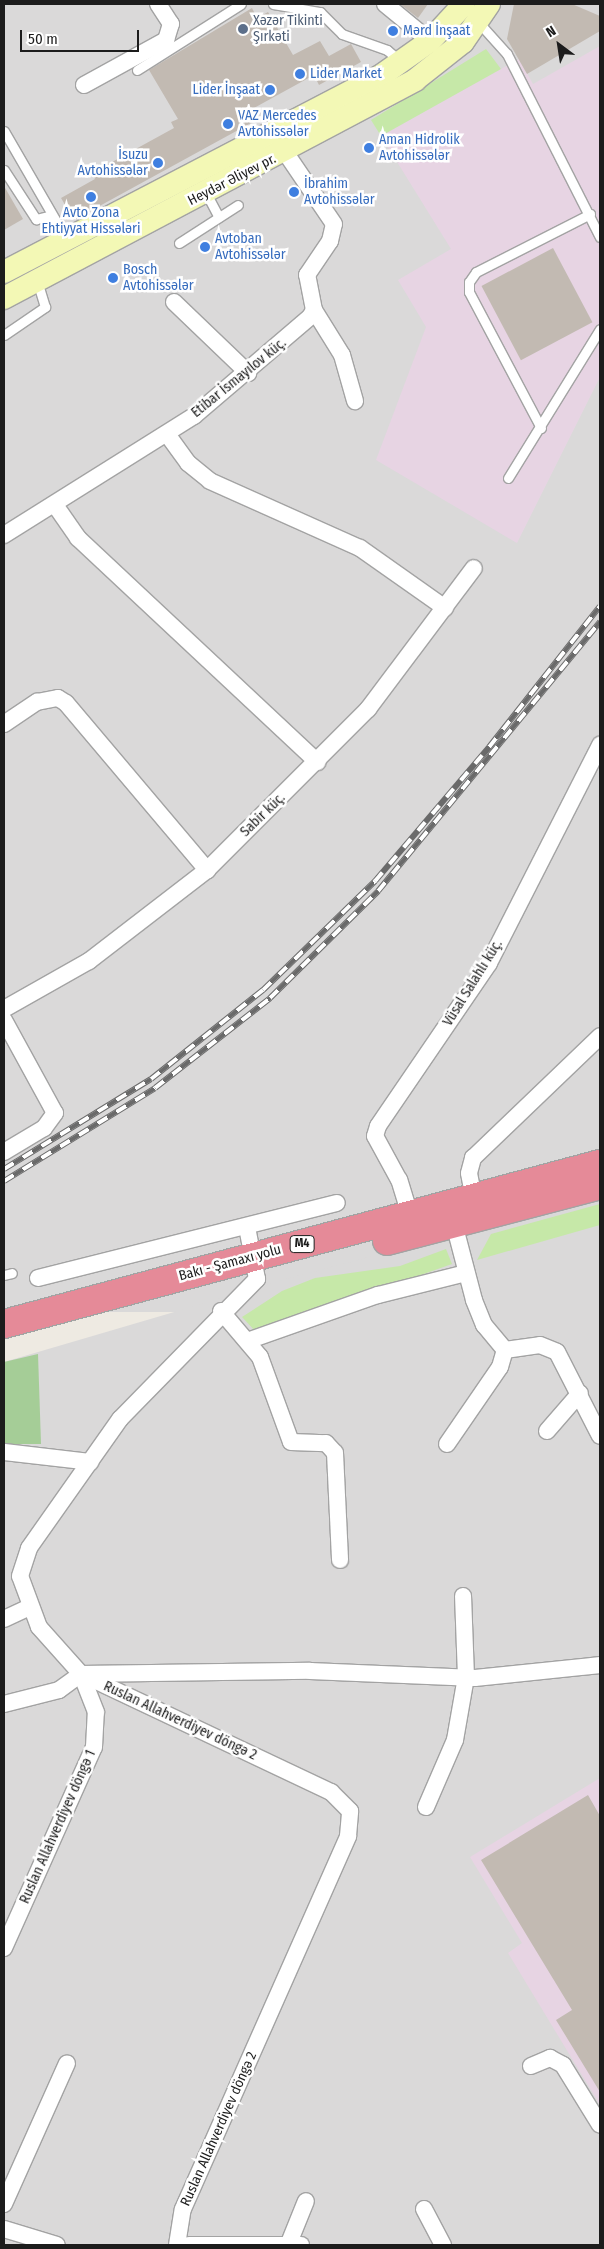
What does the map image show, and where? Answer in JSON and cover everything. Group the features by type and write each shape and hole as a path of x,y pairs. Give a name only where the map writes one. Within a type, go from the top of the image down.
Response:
{"highway":[{"name":"Bakı - Şamaxı yolu","path":"4,1344 256,1266 410,1215 600,1164"},
{"name":"Bakı - Şamaxı yolu","path":"4,1324 256,1266 454,1224 600,1185"}],"main road":[{"name":"Heydər Əliyev pr.","path":"4,272 401,63 430,41 464,4"},
{"name":"Heydər Əliyev pr.","path":"4,298 285,152 415,80 445,58 480,24 490,4"}],"street":[{"path":"84,85 166,40 171,24 158,4"},
{"path":"385,4 430,41"},
{"path":"285,152 334,224 332,236 307,275 314,310 342,355 355,401"},
{"path":"174,302 248,373"},
{"name":"Etibar İsmayılov küç.","path":"4,535 166,434 248,373 303,326 314,310"},
{"path":"166,434 188,463 210,481 360,548 445,608"},
{"path":"54,505 78,538 317,762"},
{"name":"Sabir küç.","path":"4,1009 89,961 207,870 368,709 474,568"},
{"path":"4,724 37,702 58,698 66,703 207,870"},
{"name":"Vüsal Salahlı küç.","path":"410,1215 399,1180 375,1136 378,1126 489,962 600,745"},
{"path":"4,1020 55,1113 44,1128 4,1152"},
{"path":"474,1199 469,1173 473,1158 600,1036"},
{"path":"38,1278 337,1203"},
{"path":"454,1224 466,1272 484,1325 506,1350"},
{"path":"247,1227 256,1266"},
{"name":"Ruslan Allahverdiyev döngə 2","path":"177,2245 183,2209 348,1836 350,1810 331,1792 81,1674 53,1647 28,1608 20,1576 29,1548 132,1406 221,1311 256,1266"},
{"path":"250,1340 378,1295 466,1272"},
{"path":"221,1311 250,1340 291,1442 326,1443 335,1453 340,1560"},
{"path":"506,1350 540,1345 557,1352 580,1393 600,1436"},
{"path":"447,1444 500,1367 506,1350"},
{"path":"547,1431 580,1393"},
{"path":"4,1452 90,1462"},
{"path":"426,1807 455,1740 466,1677 463,1596"},
{"path":"4,1619 28,1608"},
{"path":"4,1704 59,1690 81,1674 310,1672 466,1677 600,1665"},
{"name":"Ruslan Allahverdiyev döngə 1","path":"4,1948 94,1747 96,1712 81,1674"},
{"path":"531,2066 550,2058 563,2065 600,2125"},
{"path":"4,2204 67,2063"},
{"path":"189,2245 295,2244 306,2201"},
{"path":"424,2209 443,2245"},
{"path":"4,2229 57,2245"}],"lane":[{"path":"137,70 242,4"},
{"path":"273,4 320,12 342,34 387,50 401,63"},
{"path":"480,24 507,54 590,214 600,238"},
{"path":"4,132 67,240"},
{"path":"4,170 36,219 52,215"},
{"path":"206,193 219,218"},
{"path":"179,243 238,205"},
{"path":"541,428 469,292 468,282 476,272 590,214"},
{"path":"4,334 45,307 37,280"},
{"path":"508,478 541,428 600,329"}],"shaded area":[{"path":"4,4 600,4 600,1312 4,1312"},
{"path":"600,46 600,377 517,543 376,460 426,327 398,280 451,249 381,136 519,59 533,84"},
{"path":"600,1196 600,2245 4,2245 4,1362 290,1278"},
{"path":"600,1778 600,2105 508,1953 522,1943 470,1857"}],"green space":[{"path":"486,49 501,69 381,136 371,120"},
{"path":"600,1204 600,1225 477,1260 491,1234"},
{"path":"446,1249 452,1264 257,1333 242,1317 282,1291 315,1278 400,1266"},
{"path":"38,1354 41,1444 4,1444 4,1362"}],"building":[{"path":"400,4 428,4 418,18"},
{"path":"514,4 572,4 600,16 600,31 527,74 507,39"},
{"path":"252,8 257,18 268,12 293,55 320,41 329,56 351,44 361,62 319,85 314,75 254,108 260,118 74,220 61,198 95,179 92,173 174,128 171,122 178,119 149,70"},
{"path":"4,186 23,219 4,230"},
{"path":"553,248 592,322 521,360 481,286"},
{"path":"588,1795 600,1816 600,2092 556,2020 572,2010 481,1860"}],"railway":[{"path":"4,1169 151,1079 263,990 375,881 489,747 600,606"},
{"path":"4,1181 155,1088 270,998 378,891 600,622"}],"place":[{"name":"Xəzər Tikinti Şırkəti","path":"243,29"},
{"name":"Mərd İnşaat","path":"393,31"},
{"name":"Lider Market","path":"300,74"},
{"name":"Lider İnşaat","path":"270,90"},
{"name":"VAZ Mercedes Avtohissələr","path":"228,124"},
{"name":"Aman Hidrolik Avtohissələr","path":"369,148"},
{"name":"İsuzu Avtohissələr","path":"158,163"},
{"name":"İbrahim Avtohissələr","path":"294,192"},
{"name":"Avto Zona Ehtiyyat Hissələri","path":"91,197"},
{"name":"Avtoban Avtohissələr","path":"205,247"},
{"name":"Bosch Avtohissələr","path":"113,278"}]}
